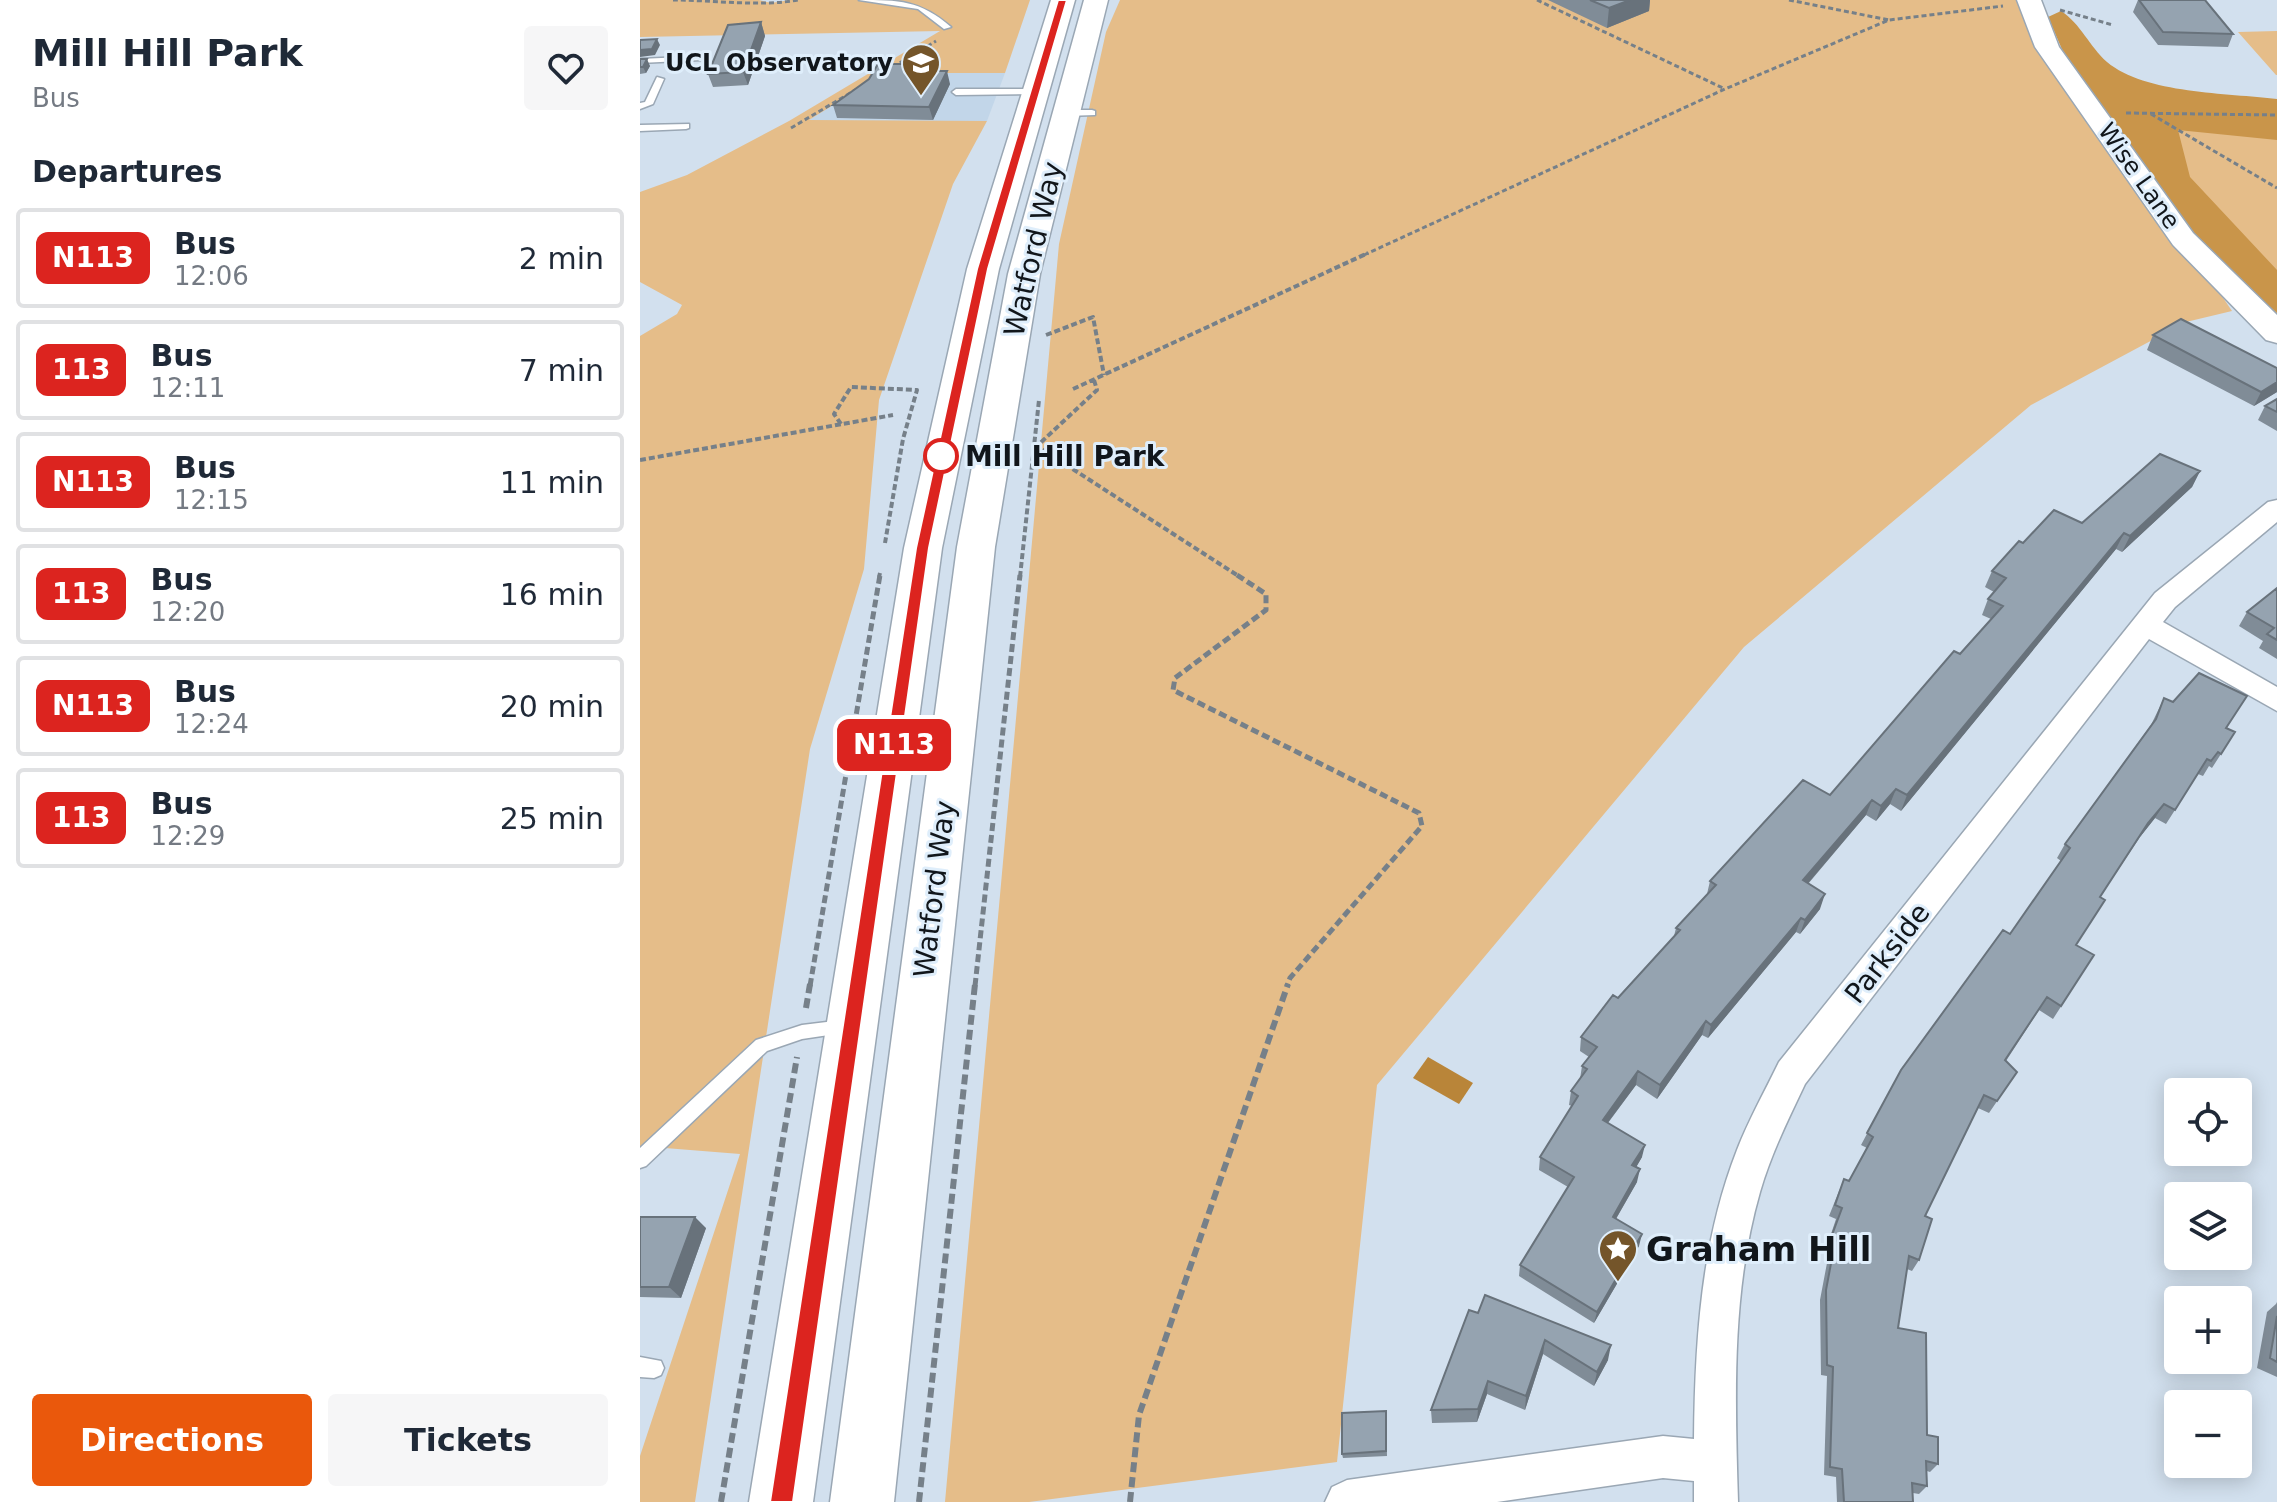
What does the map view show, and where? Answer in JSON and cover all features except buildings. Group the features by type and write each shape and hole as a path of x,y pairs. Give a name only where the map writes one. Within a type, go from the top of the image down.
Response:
{"highway":[{"name":"Watford Way","path":"781,1502 928,519 983,269 1064,106 1063,0"},
{"name":"Watford Way","path":"862,1502 976,547 1024,274 1064,106 1096,0"}],"street":[{"name":"Wise Lane","path":"2029,1 2047,47 2183,239 2277,333"},
{"name":"Parkside","path":"1716,1482 1716,1337 1733,1228 1755,1152 1792,1073 2165,600 2277,508"},
{"path":"2145,624 2277,700"},
{"path":"1347,1502 1663,1457 1716,1482"}],"lane":[{"path":"863,0 920,7 947,27"},
{"path":"640,61 701,58"},
{"path":"640,106 649,104 660,79"},
{"path":"956,92 1064,106"},
{"path":"640,128 686,126"},
{"path":"640,1160 762,1045 802,1032 852,1025"}],"path":[{"path":"673,0 743,0 771,5 798,0"},
{"path":"1537,0 1725,89"},
{"path":"1789,0 1889,20"},
{"path":"1073,389 1725,89 1889,20 2029,1 2113,25"},
{"path":"883,73 948,34 947,27"},
{"path":"791,128 856,89"},
{"path":"2094,113 2277,115"},
{"path":"2150,113 2277,188"},
{"path":"1044,348 1046,333 1093,317 1104,375"},
{"path":"1094,380 1097,390 1037,446 1266,594 1266,610 1175,678 1173,690 1419,813 1422,826 1290,978 1139,1415 1130,1502"},
{"path":"841,424 834,414 851,387 917,390 903,439 885,547"},
{"path":"919,1502 1039,396"},
{"path":"640,460 893,415"},
{"path":"721,1502 882,562"}],"shaded area":[{"path":"640,0 759,0 771,3 790,0 1030,0 1005,73 885,73 809,120 987,121 953,184 879,400 864,569 810,749 695,1502 640,1502 640,1456 740,1154 640,1146 640,336 677,314 682,305 640,282 640,192 687,175 789,121 940,31 640,37"},
{"name":"Mill Hill Park","path":"1120,0 2028,0 2094,113 2277,115 2277,332 2182,237 2232,311 2186,322 2031,405 1744,647 1377,1085 1337,1462 1029,1502 945,1502 1059,244 1106,32"},
{"path":"2061,11 2107,62 2123,73 2188,90 2277,99 2277,140 2178,130 2190,177 2277,270 2277,313 2195,238 2064,54 2048,17"},
{"path":"2277,31 2277,75 2276,75 2238,32"},
{"name":"UCL Observatory","path":"885,73 1005,73 987,121 807,121"},
{"path":"1428,1057 1473,1083 1459,1104 1413,1078"}],"bus line":[{"name":"N113","path":"781,1502 923,548 983,269 1063,0"}],"place":[{"name":"UCL Observatory","path":"921,97"},
{"name":"Mill Hill Park","path":"941,456"},
{"name":"Graham Hill","path":"1618,1283"}]}
